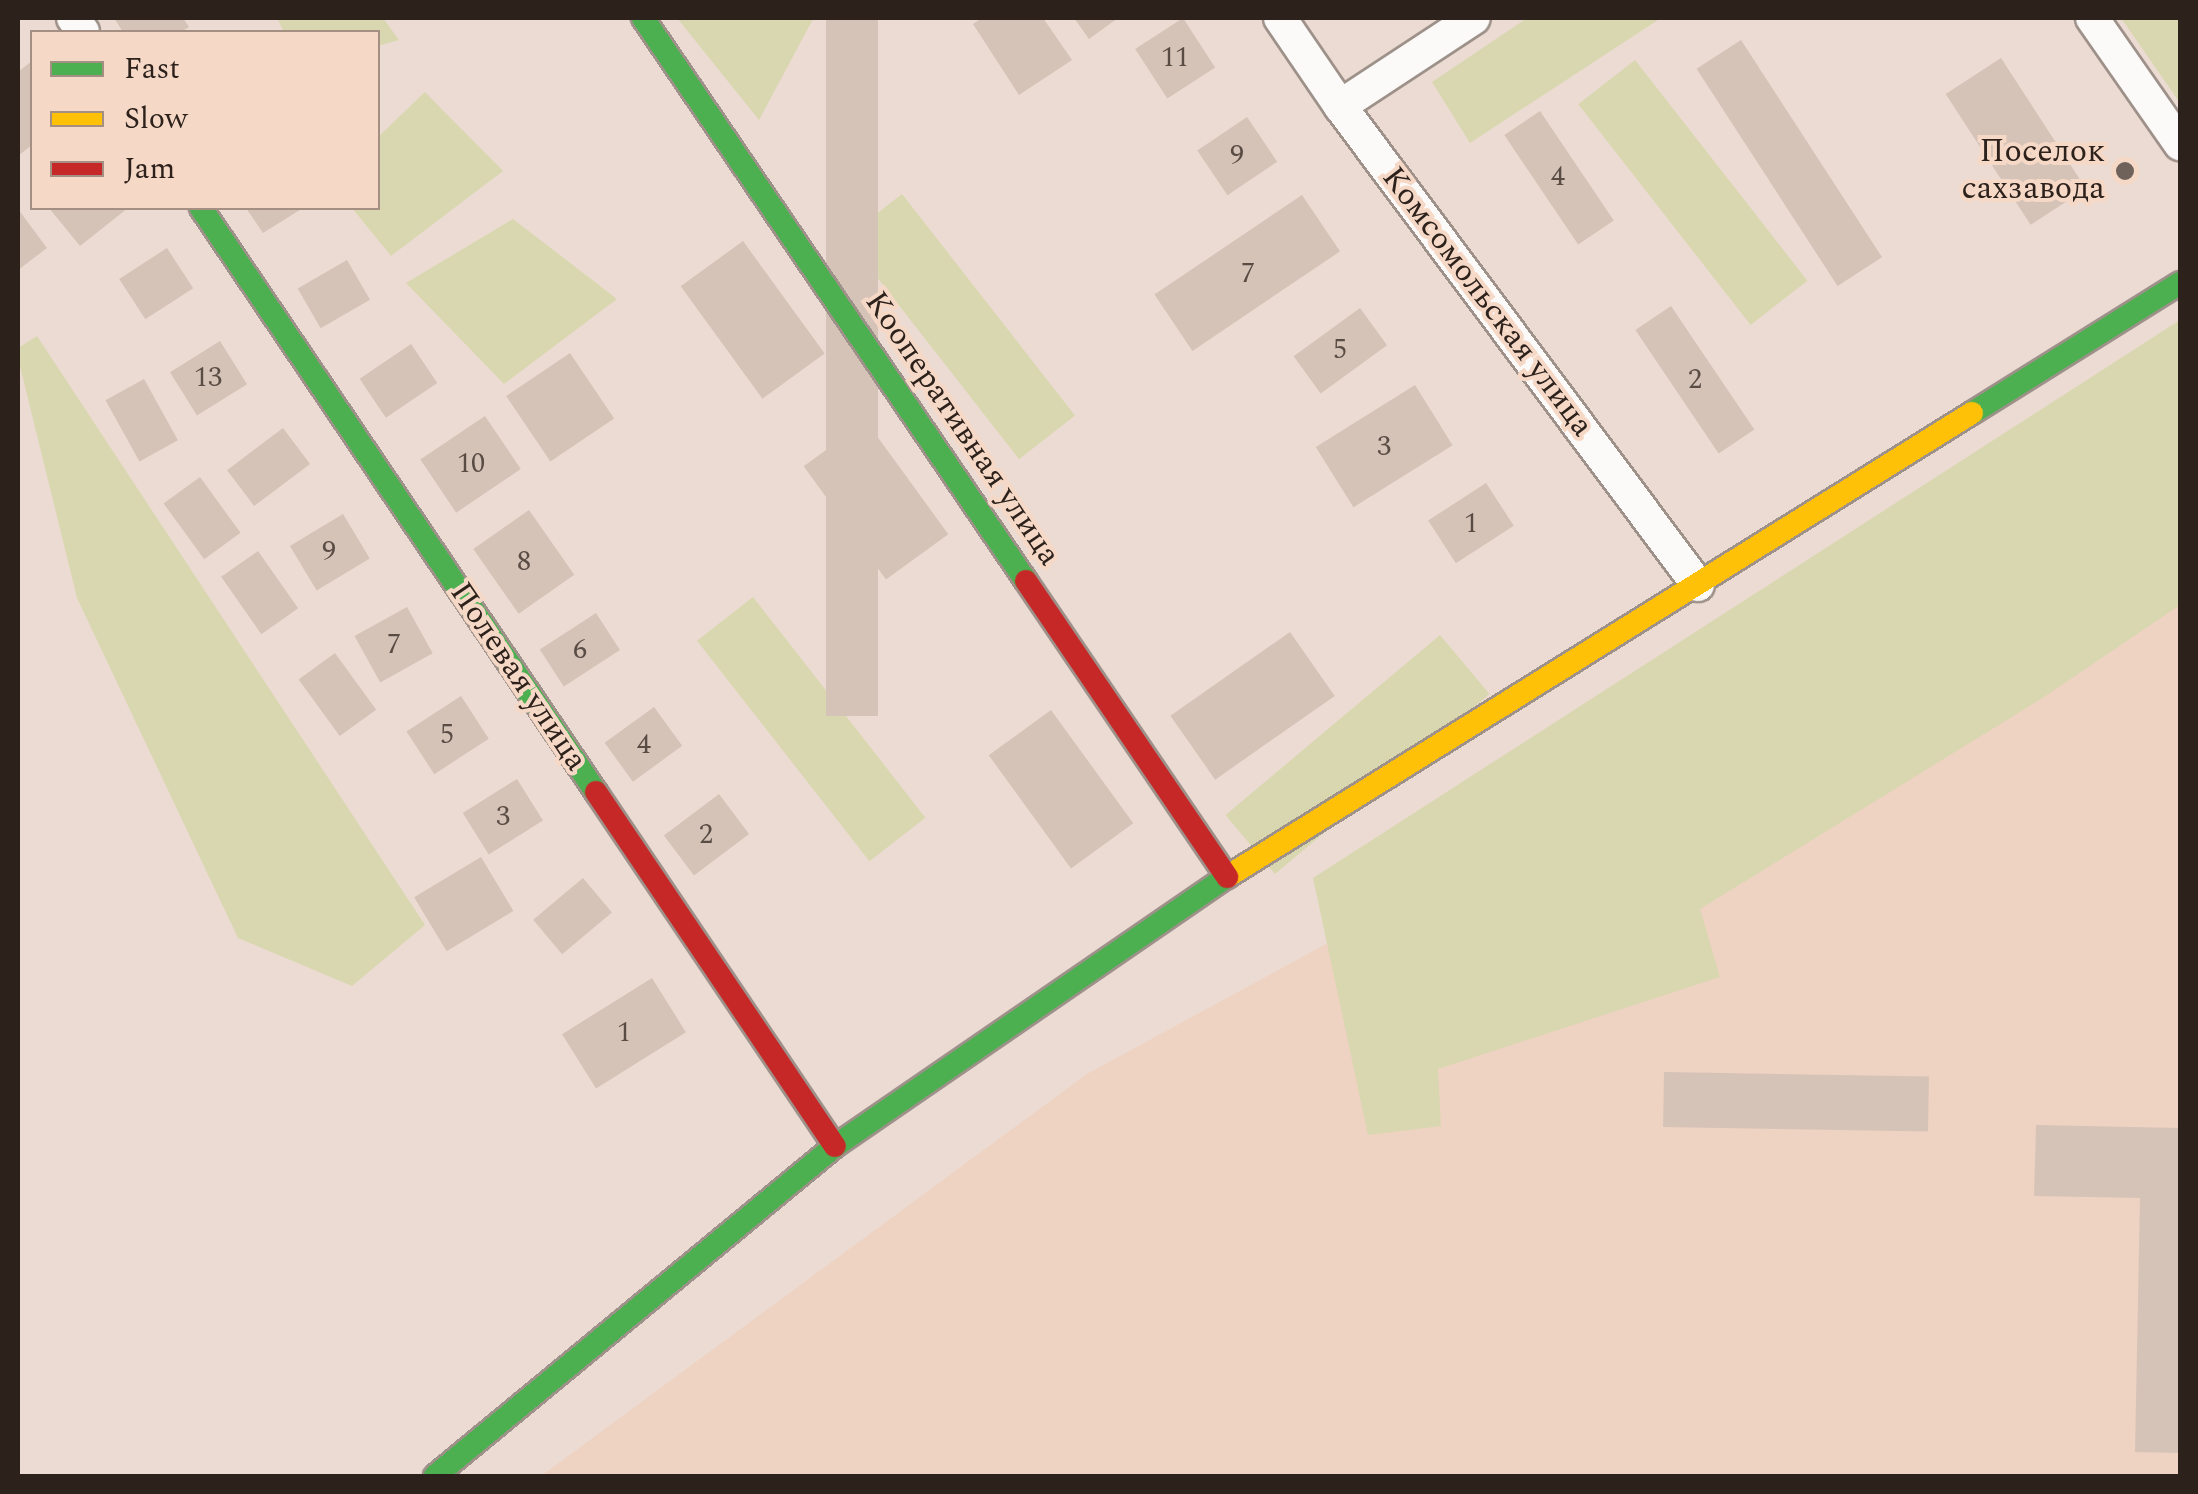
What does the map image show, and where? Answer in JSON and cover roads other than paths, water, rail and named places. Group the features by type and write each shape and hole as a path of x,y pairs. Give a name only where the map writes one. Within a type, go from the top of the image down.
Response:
{"street":[{"name":"Кооперативная улица","path":"643,18 1227,877"},
{"name":"Комсомольская улица","path":"1280,18 1340,106 1698,585"},
{"path":"1340,106 1474,18"},
{"path":"2092,18 2180,144"},
{"name":"Полевая улица","path":"202,210 835,1146"},
{"path":"435,1476 835,1146 1227,877 2180,283"}],"place":[{"name":"Поселок сахзавода","path":"2125,171"}]}
